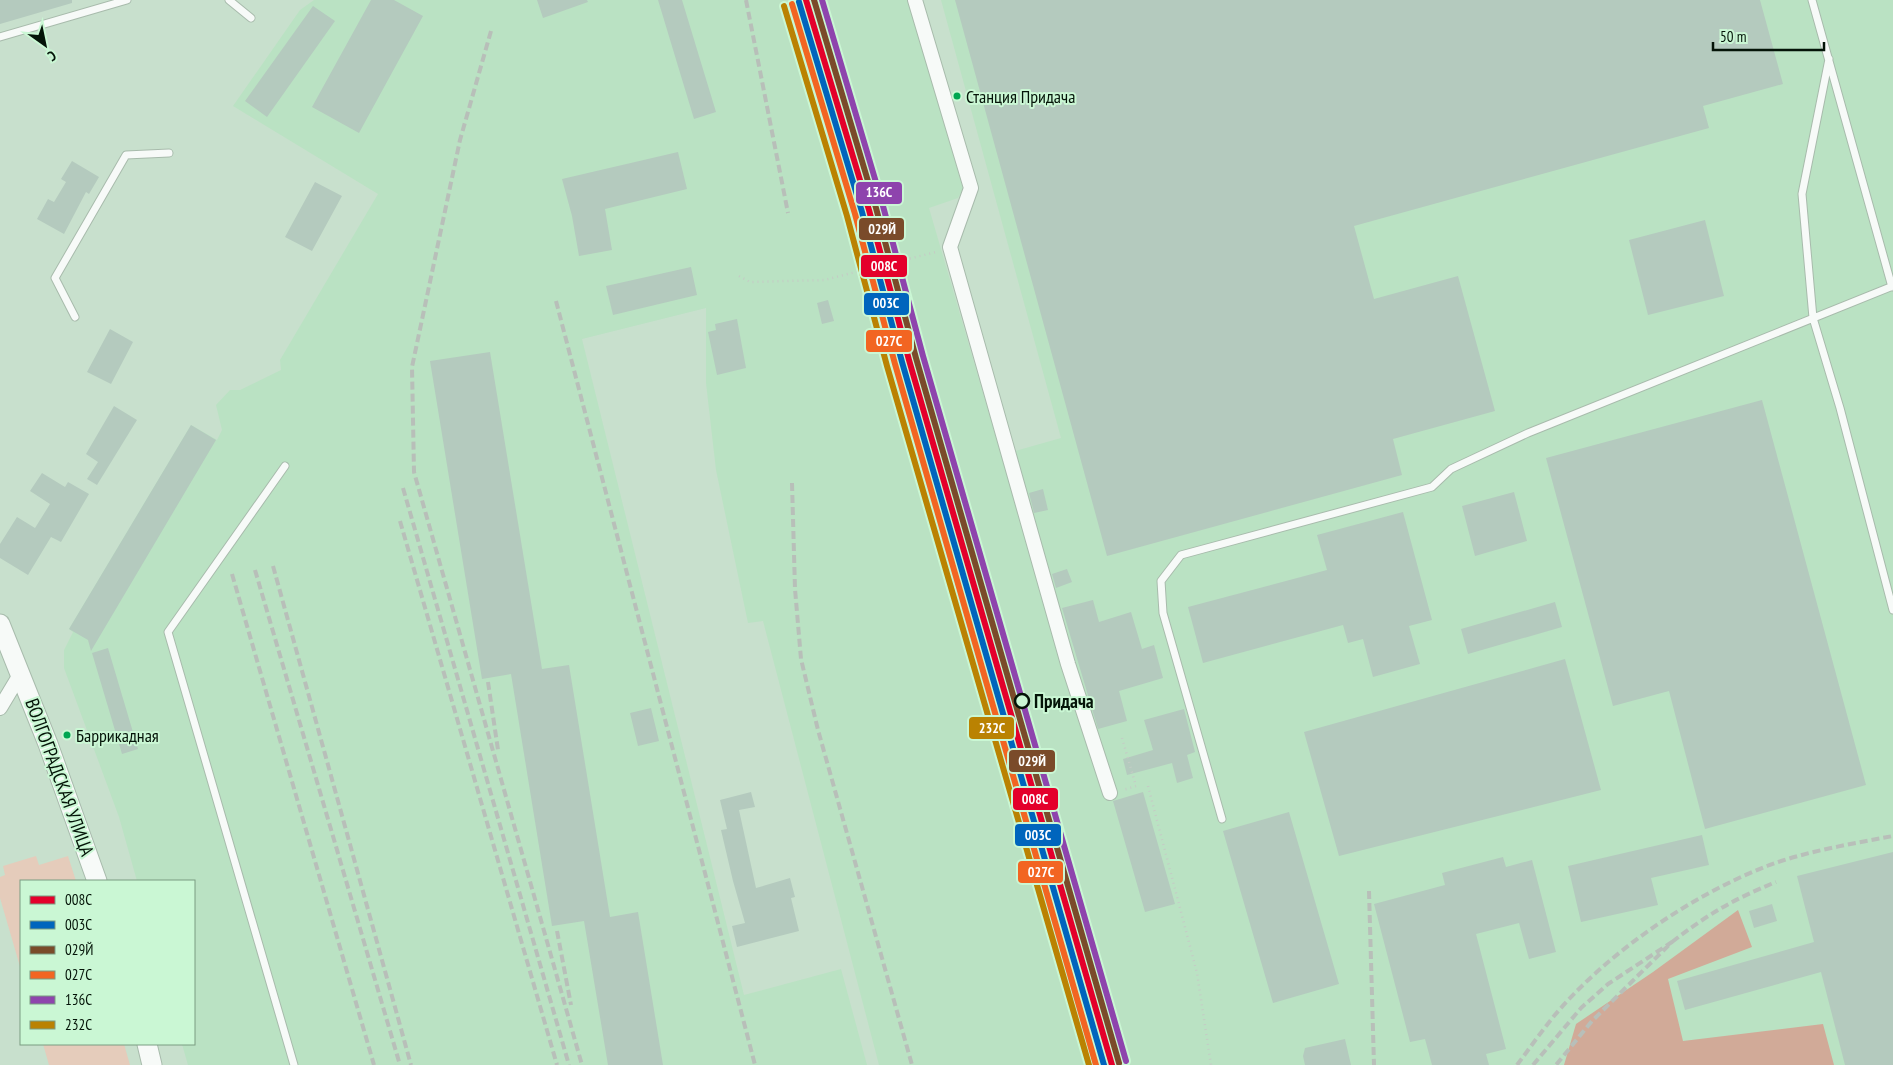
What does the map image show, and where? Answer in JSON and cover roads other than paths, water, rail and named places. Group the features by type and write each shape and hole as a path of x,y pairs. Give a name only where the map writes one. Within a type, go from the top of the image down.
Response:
{"main road":[{"name":"ВОЛГОГРАДСКАЯ УЛИЦА","path":"0,624 85,841 97,880"},
{"path":"147,1045 152,1065"}],"street":[{"path":"915,0 971,188 950,247 1068,664 1110,793"},
{"path":"0,708 21,674"}],"lane":[{"path":"0,37 127,0"},
{"path":"229,0 251,18"},
{"path":"1222,819 1163,614 1161,581 1181,555 1432,487 1451,469 1528,434 1892,286 1812,0"},
{"path":"1829,59 1802,194 1813,318 1840,408 1893,610"},
{"path":"75,316 55,278 126,155 169,153"},
{"path":"285,466 168,632 294,1065"}],"railway":[{"path":"746,0 788,213"},
{"path":"491,31 460,140 412,367 414,472 582,1065"},
{"path":"556,301 755,1065"},
{"path":"792,483 795,589 801,659 818,730 912,1065"},
{"path":"403,488 569,1065"},
{"path":"400,521 557,1065"},
{"path":"273,566 411,1065"},
{"path":"255,570 400,1065"},
{"path":"232,574 374,1065"},
{"path":"488,682 498,750"},
{"path":"1517,1065 1554,1016 1599,970 1624,949 1680,910 1738,878 1767,866 1813,852 1893,836"},
{"path":"1672,942 1722,908 1776,882"},
{"path":"1369,891 1374,1065"},
{"path":"557,931 571,1005"},
{"path":"1533,1065 1581,1008 1608,984 1672,942 1592,1021 1556,1065"}],"place":[{"name":"Станция Придача","path":"957,96"},
{"name":"Придача","path":"1022,701"},
{"name":"Баррикадная","path":"67,735"}]}
